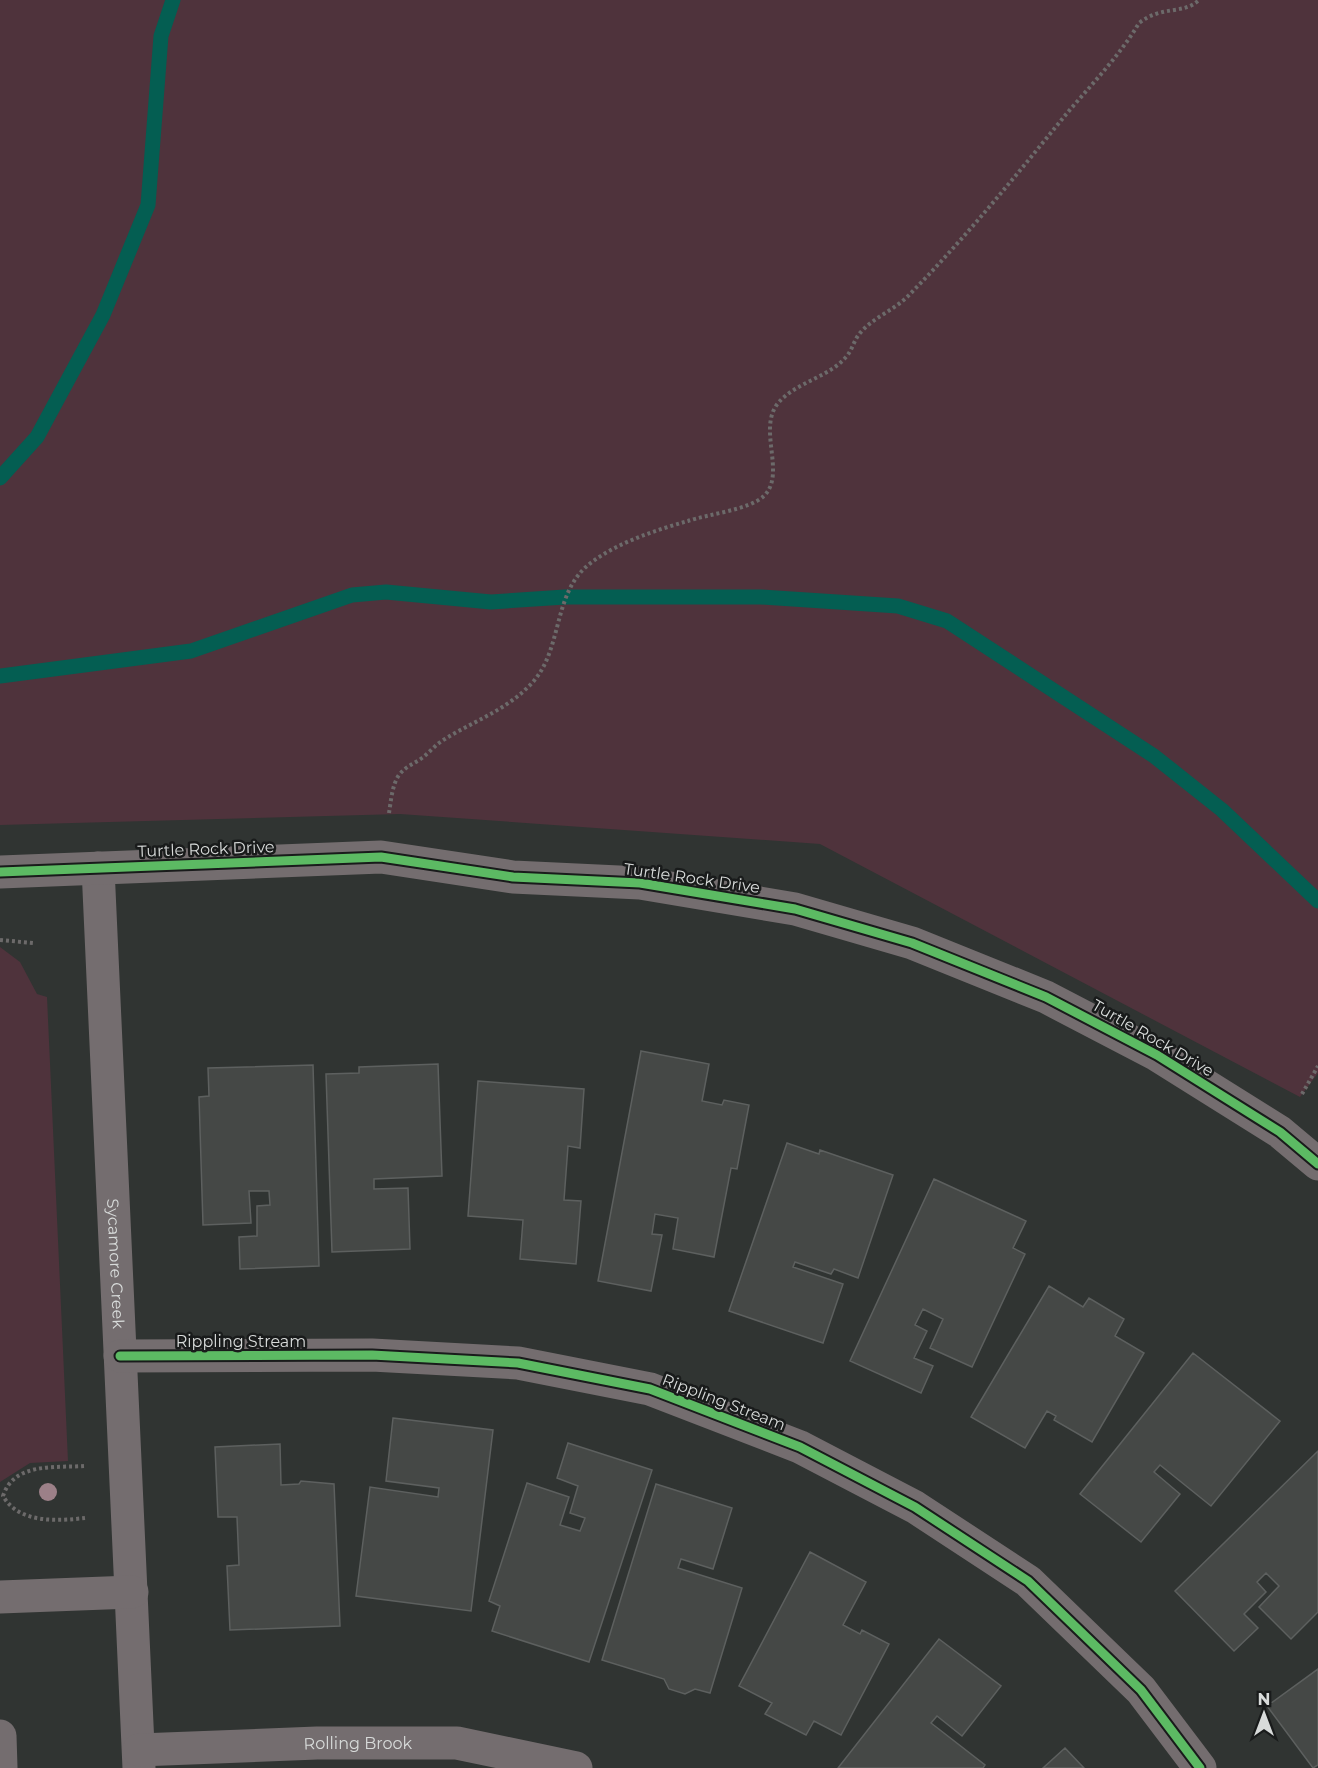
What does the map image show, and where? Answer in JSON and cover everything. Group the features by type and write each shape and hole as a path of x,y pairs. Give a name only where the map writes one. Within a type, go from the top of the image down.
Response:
{"street":[{"name":"Turtle Rock Drive","path":"0,872 381,857 513,877 651,885 795,909 912,943 1046,997 1157,1055 1280,1132 1318,1164"},
{"name":"Sycamore Creek","path":"98,868 139,1759"},
{"name":"Rippling Stream","path":"120,1356 372,1355 518,1363 661,1393 821,1458 915,1506 1028,1581 1141,1690 1200,1768"},
{"path":"0,1597 132,1592"},
{"path":"0,1736 1,1768"},
{"name":"Rolling Brook","path":"139,1759 317,1743 457,1743 576,1768"}],"path":[{"path":"381,857 398,776 408,765 421,759 444,740 501,708 527,689 542,672 551,652 565,597 575,577 591,562 610,551 687,521 760,499 771,483 770,428 777,405 787,394 838,364 847,356 858,334 868,324 908,297 973,226 1139,23 1149,15 1163,10 1192,7 1199,0"},
{"path":"0,940 33,943"},
{"path":"125,1464 29,1470 10,1481 1,1496 15,1509 43,1520 128,1515"}],"shaded area":[{"path":"0,0 1318,0 1318,1073 1300,1097 820,844 400,814 0,825"},
{"path":"0,947 20,962 37,994 47,997 68,1461 30,1463 0,1482"}],"building":[{"path":"641,1051 709,1064 702,1101 722,1105 724,1100 749,1105 737,1169 731,1168 714,1257 673,1249 678,1218 655,1214 652,1234 662,1235 651,1291 598,1281"},
{"path":"438,1064 442,1176 374,1179 374,1189 408,1188 410,1249 332,1252 326,1074 359,1073 359,1067"},
{"path":"313,1065 319,1266 240,1269 239,1237 257,1236 257,1206 270,1205 269,1191 249,1191 251,1223 203,1225 199,1097 209,1096 208,1068"},
{"path":"478,1081 584,1089 580,1148 568,1146 564,1200 581,1201 576,1264 520,1259 523,1220 468,1216"},
{"path":"787,1143 819,1154 820,1150 893,1175 858,1278 834,1269 831,1274 795,1262 793,1267 843,1284 823,1343 729,1311"},
{"path":"934,1179 1026,1221 1013,1248 1025,1254 972,1367 930,1348 943,1319 923,1309 915,1325 927,1331 914,1358 933,1366 921,1393 850,1361"},
{"path":"1049,1286 1083,1307 1089,1298 1124,1319 1115,1336 1144,1353 1092,1442 1054,1420 1056,1416 1047,1411 1025,1448 971,1417"},
{"path":"1193,1353 1280,1421 1211,1506 1160,1465 1154,1472 1180,1494 1141,1542 1080,1494"},
{"path":"393,1418 493,1430 471,1611 356,1596 370,1487 438,1497 439,1488 386,1481"},
{"path":"568,1443 652,1470 589,1662 492,1631 500,1606 489,1601 527,1483 569,1497 560,1525 580,1531 585,1518 570,1513 578,1486 557,1478"},
{"path":"280,1444 281,1485 299,1484 301,1481 334,1484 340,1626 230,1630 227,1566 239,1565 237,1517 218,1517 215,1447"},
{"path":"1318,1451 1318,1612 1291,1639 1259,1607 1279,1586 1266,1573 1257,1582 1266,1592 1244,1614 1258,1628 1234,1651 1175,1591"},
{"path":"656,1484 732,1508 713,1569 681,1559 678,1568 742,1588 710,1693 695,1689 685,1694 669,1689 664,1679 602,1660"},
{"path":"810,1552 866,1582 843,1625 860,1634 862,1630 889,1644 841,1735 814,1721 806,1735 765,1714 772,1703 739,1686"},
{"path":"939,1639 1001,1686 962,1736 937,1716 931,1723 985,1765 983,1768 838,1768"},
{"path":"1318,1669 1318,1765 1313,1768 1267,1706"},
{"path":"1065,1748 1084,1768 1043,1768"}],"waterway":[{"path":"0,478 37,437 103,315 148,205 161,36 173,0"},
{"path":"0,676 191,651 352,595 386,592 491,602 565,597 761,597 898,606 947,621 1154,756 1222,810 1318,901"}],"cycle path":[{"path":"0,872 381,857 513,877 640,883 795,909 912,943 1046,997 1157,1055 1280,1132 1318,1164"},
{"path":"120,1356 372,1355 518,1363 650,1389 800,1447 915,1507 1028,1581 1141,1690 1200,1768"}]}
